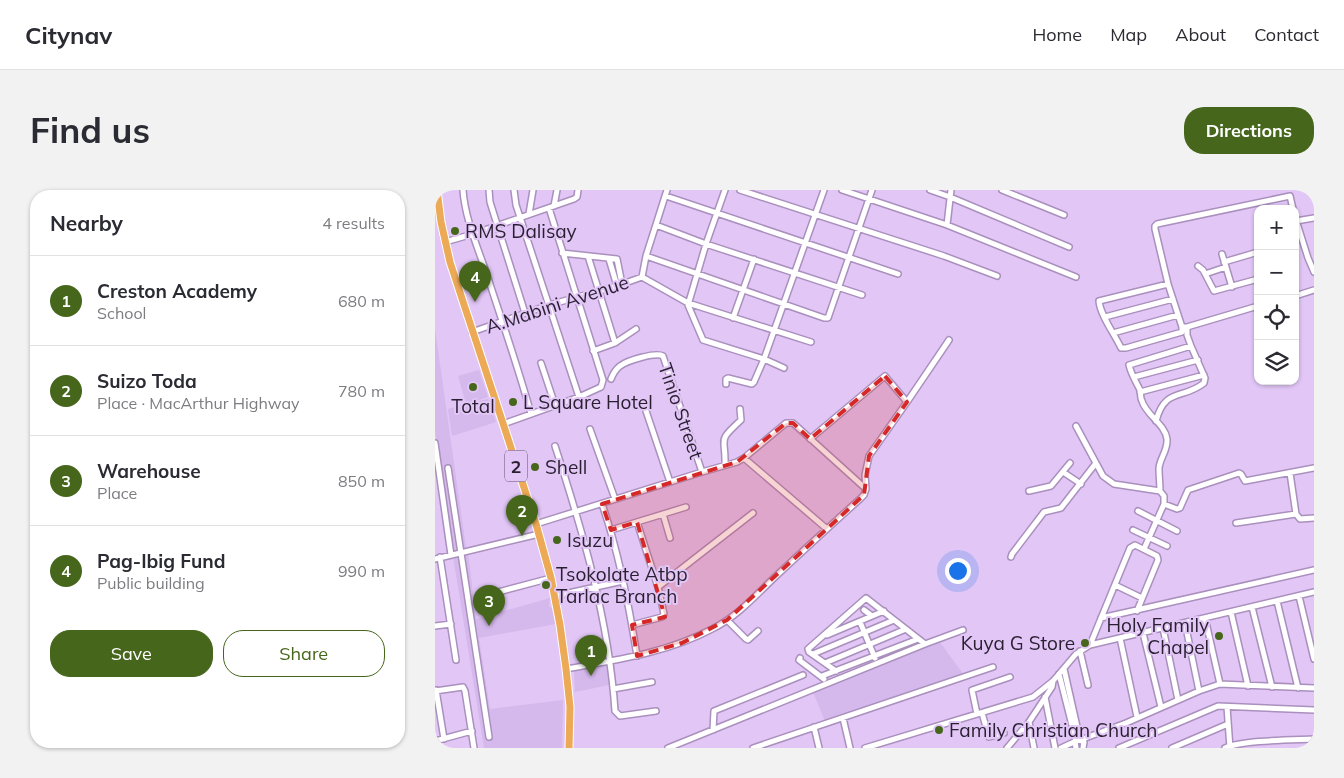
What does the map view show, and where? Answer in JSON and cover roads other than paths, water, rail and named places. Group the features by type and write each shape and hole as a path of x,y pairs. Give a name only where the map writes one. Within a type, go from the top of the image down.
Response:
{"highway":[{"name":"2","path":"437,190 439,213 445,242 472,332 536,524 551,578 567,669 570,707 569,748"}],"street":[{"path":"463,190 473,234 531,414"},
{"path":"489,190 490,202 525,314"},
{"path":"514,190 516,205 579,397"},
{"path":"529,214 533,190"},
{"path":"503,424 579,397 601,387 603,380 562,253 551,207 557,190"},
{"path":"445,242 498,226 577,197 578,190"},
{"path":"725,190 688,303 703,340 764,359 785,368"},
{"path":"740,190 943,256 997,276"},
{"path":"726,384 726,379 728,378 753,383 764,359 824,190"},
{"path":"842,190 947,226 1076,277"},
{"path":"646,256 828,318 873,190"},
{"path":"930,190 950,196 1069,247"},
{"path":"947,226 951,190"},
{"path":"1002,190 1064,215"},
{"path":"811,342 688,303 642,277 646,256 667,193 717,213 898,274"},
{"path":"1156,421 1159,410 1164,402 1200,386 1205,380 1185,327 1178,315 1155,226 1263,202 1290,193"},
{"path":"1299,219 1314,218"},
{"path":"656,226 862,295"},
{"path":"1299,228 1314,272"},
{"path":"562,253 609,258 620,285"},
{"path":"1205,274 1254,253"},
{"path":"1222,254 1232,287"},
{"path":"587,256 615,343"},
{"path":"733,318 754,259"},
{"path":"1198,266 1205,274 1214,291 1254,280"},
{"name":"A.Mabini Avenue","path":"472,332 549,305 642,277"},
{"path":"1169,284 1100,300 1099,304 1121,348 1182,332 1185,327 1254,307"},
{"path":"1298,295 1314,290"},
{"path":"1105,317 1173,299"},
{"path":"1113,333 1178,315"},
{"path":"593,351 615,343 636,329"},
{"path":"567,669 637,656 681,643 713,629 727,620 864,495 865,475 869,456 949,340"},
{"path":"1144,549 1164,504 1164,496 1160,491 1159,467 1163,453 1167,448 1167,437 1142,403 1140,392 1129,366 1191,346"},
{"name":"Tinio Street","path":"536,524 702,472 663,356 658,354 625,363 615,370 611,379"},
{"path":"1134,377 1198,360"},
{"path":"541,363 555,405"},
{"path":"1140,392 1204,375"},
{"path":"810,439 885,376 907,402"},
{"path":"725,465 726,453 723,441 725,435 741,420 740,409"},
{"path":"646,411 670,482"},
{"path":"702,472 744,458 786,423 793,423 865,490"},
{"path":"1076,426 1103,476 1114,484 1160,491"},
{"path":"590,430 615,499"},
{"path":"435,443 451,555"},
{"path":"555,446 577,512 596,588 610,661 616,714 625,716 656,711"},
{"path":"744,458 827,529"},
{"path":"1011,557 1044,512 1061,508 1096,462"},
{"path":"1029,491 1051,486 1070,463"},
{"path":"449,468 489,736"},
{"path":"1164,504 1177,509 1188,490 1239,473 1245,480 1314,468"},
{"path":"1063,472 1081,484"},
{"path":"1290,473 1296,514 1300,519 1314,518"},
{"path":"602,504 611,530 623,581 637,656"},
{"path":"611,530 686,507"},
{"path":"1138,511 1177,531"},
{"path":"658,587 753,513"},
{"path":"663,514 670,538"},
{"path":"1235,522 1296,514"},
{"path":"632,625 662,617 664,614 658,587 637,522"},
{"path":"1133,530 1167,546"},
{"path":"457,660 438,558 539,534"},
{"path":"1090,645 1130,548 1135,545 1157,556 1158,560 1137,611"},
{"path":"1101,618 1314,570"},
{"path":"487,595 551,578"},
{"path":"555,596 623,581"},
{"path":"1115,585 1142,598"},
{"path":"865,748 1033,697 1053,681 1080,651 1090,645 1314,592"},
{"path":"1299,596 1314,659"},
{"path":"836,671 809,652 808,649 866,598 925,644"},
{"path":"1277,601 1298,688"},
{"path":"1251,606 1272,687"},
{"path":"864,610 872,616"},
{"path":"824,636 884,611"},
{"path":"1231,612 1248,686"},
{"path":"1205,618 1220,684"},
{"path":"727,620 748,640 758,631"},
{"path":"813,654 865,634 894,620"},
{"path":"860,622 877,663"},
{"path":"1185,623 1199,691"},
{"path":"435,626 451,624"},
{"path":"1163,628 1178,700"},
{"path":"825,663 906,629"},
{"path":"668,748 963,630"},
{"path":"1143,633 1161,707"},
{"path":"1120,638 1137,717"},
{"path":"822,676 918,639"},
{"path":"1080,651 1088,685"},
{"path":"800,658 800,661 822,676 826,684"},
{"path":"753,748 993,667"},
{"path":"1064,669 1078,740 1075,744 1077,748"},
{"path":"1059,674 1078,740"},
{"path":"715,730 712,724 713,714 717,710 803,675"},
{"path":"1004,732 989,737 972,690 1010,677"},
{"path":"1007,748 1029,722 1052,688 1053,681"},
{"path":"613,689 651,682"},
{"path":"1061,748 1220,684 1314,688"},
{"path":"445,739 437,711 435,690 463,687 474,748"},
{"path":"1041,690 1045,698 1055,748"},
{"path":"1119,748 1213,707 1314,710"},
{"path":"1227,707 1228,747 1314,739"},
{"path":"843,718 850,748"},
{"path":"1029,722 1034,748"},
{"path":"1172,748 1228,724"},
{"path":"814,727 819,748"},
{"path":"435,741 472,731"},
{"path":"1078,740 1084,742 1083,748"}],"place":[{"name":"RMS Dalisay","path":"455,231"},
{"name":"Pag-Ibig Fund","path":"475,302"},
{"name":"Total","path":"473,387"},
{"name":"L Square Hotel","path":"513,402"},
{"name":"Shell","path":"535,467"},
{"name":"Suizo Toda","path":"522,536"},
{"name":"Isuzu","path":"557,540"},
{"name":"Tsokolate Atbp Tarlac Branch","path":"546,585"},
{"name":"Warehouse","path":"489,626"},
{"name":"Holy Family Chapel","path":"1219,636"},
{"name":"Kuya G Store","path":"1085,643"},
{"name":"Creston Academy","path":"591,676"},
{"name":"Family Christian Church","path":"939,730"}]}
